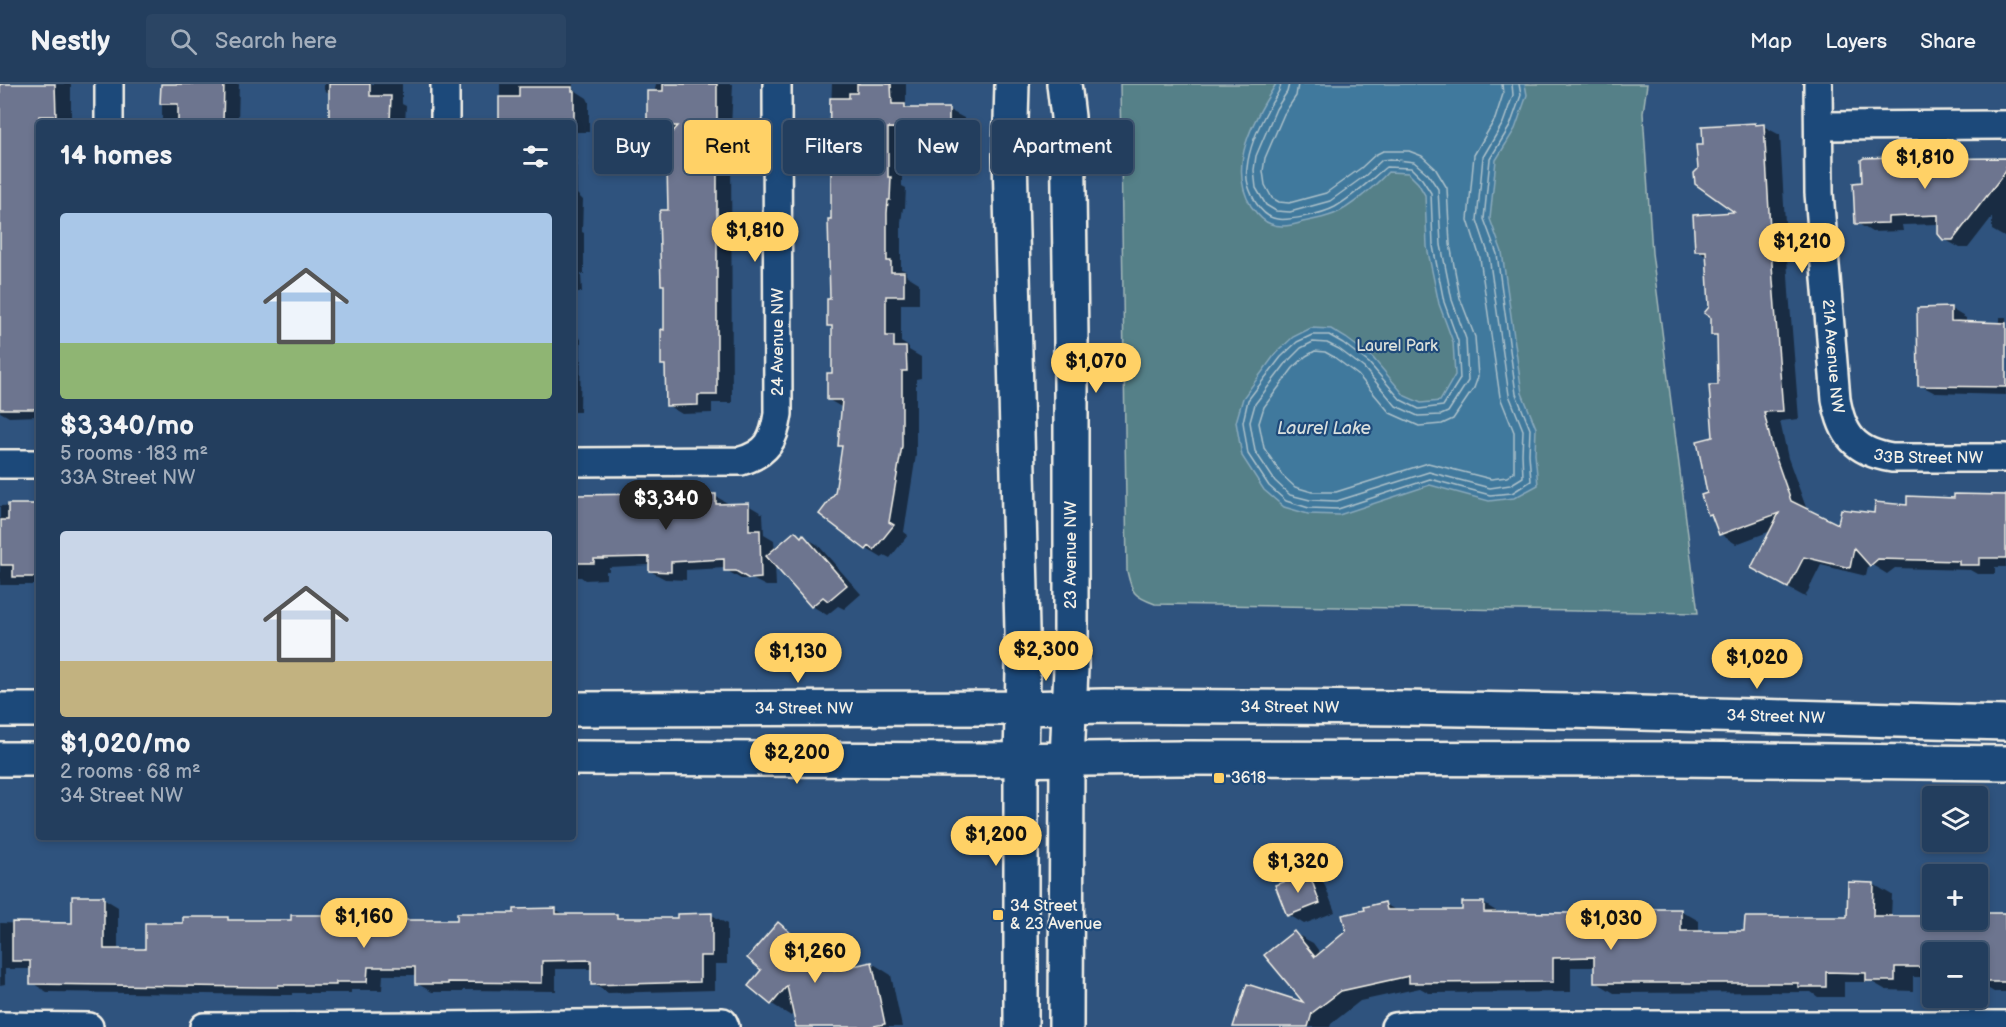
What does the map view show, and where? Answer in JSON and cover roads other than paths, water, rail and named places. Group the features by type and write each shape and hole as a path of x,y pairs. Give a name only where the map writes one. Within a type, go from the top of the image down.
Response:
{"main road":[{"path":"1012,84 1010,156 1023,670 1021,1027"},
{"name":"23 Avenue NW","path":"1064,84 1068,117 1071,338 1066,1027"},
{"name":"34 Street NW","path":"576,709 1128,706 1568,711 2006,723"},
{"path":"0,710 36,710"},
{"path":"576,758 1677,759 2006,763"},
{"path":"0,759 36,759"}],"street":[{"path":"109,84 109,120"},
{"path":"445,84 445,120"},
{"name":"24 Avenue NW","path":"576,462 741,461 763,452 772,439 778,414 777,84"},
{"name":"21A Avenue NW","path":"1818,84 1818,193 1836,399 1846,432 1855,444"},
{"path":"1818,126 2006,125"},
{"name":"33B Street NW","path":"1855,444 1875,456 1892,458 2006,458"},
{"path":"0,464 36,464"},
{"path":"204,1027 724,1025"},
{"path":"1395,1027 1414,1025 1691,1027 2006,1025"},
{"path":"0,1026 88,1027"}],"water":[{"name":"Laurel Lake","path":"1276,84 1525,84 1527,95 1515,129 1496,160 1490,219 1502,252 1522,393 1536,428 1535,454 1538,485 1514,498 1489,501 1430,485 1339,515 1308,514 1284,507 1264,490 1242,456 1236,422 1243,398 1276,353 1293,337 1311,328 1331,329 1373,358 1405,396 1421,403 1440,401 1455,375 1453,342 1439,304 1427,247 1425,195 1408,173 1388,172 1348,207 1326,217 1292,225 1279,226 1268,223 1251,206 1244,191 1242,159 1252,128"}],"place":[{"name":"3618","path":"1219,778"},
{"name":"34 Street & 23 Avenue","path":"998,915"}],"park label":[{"name":"Laurel Park","path":"1397,346"}]}
